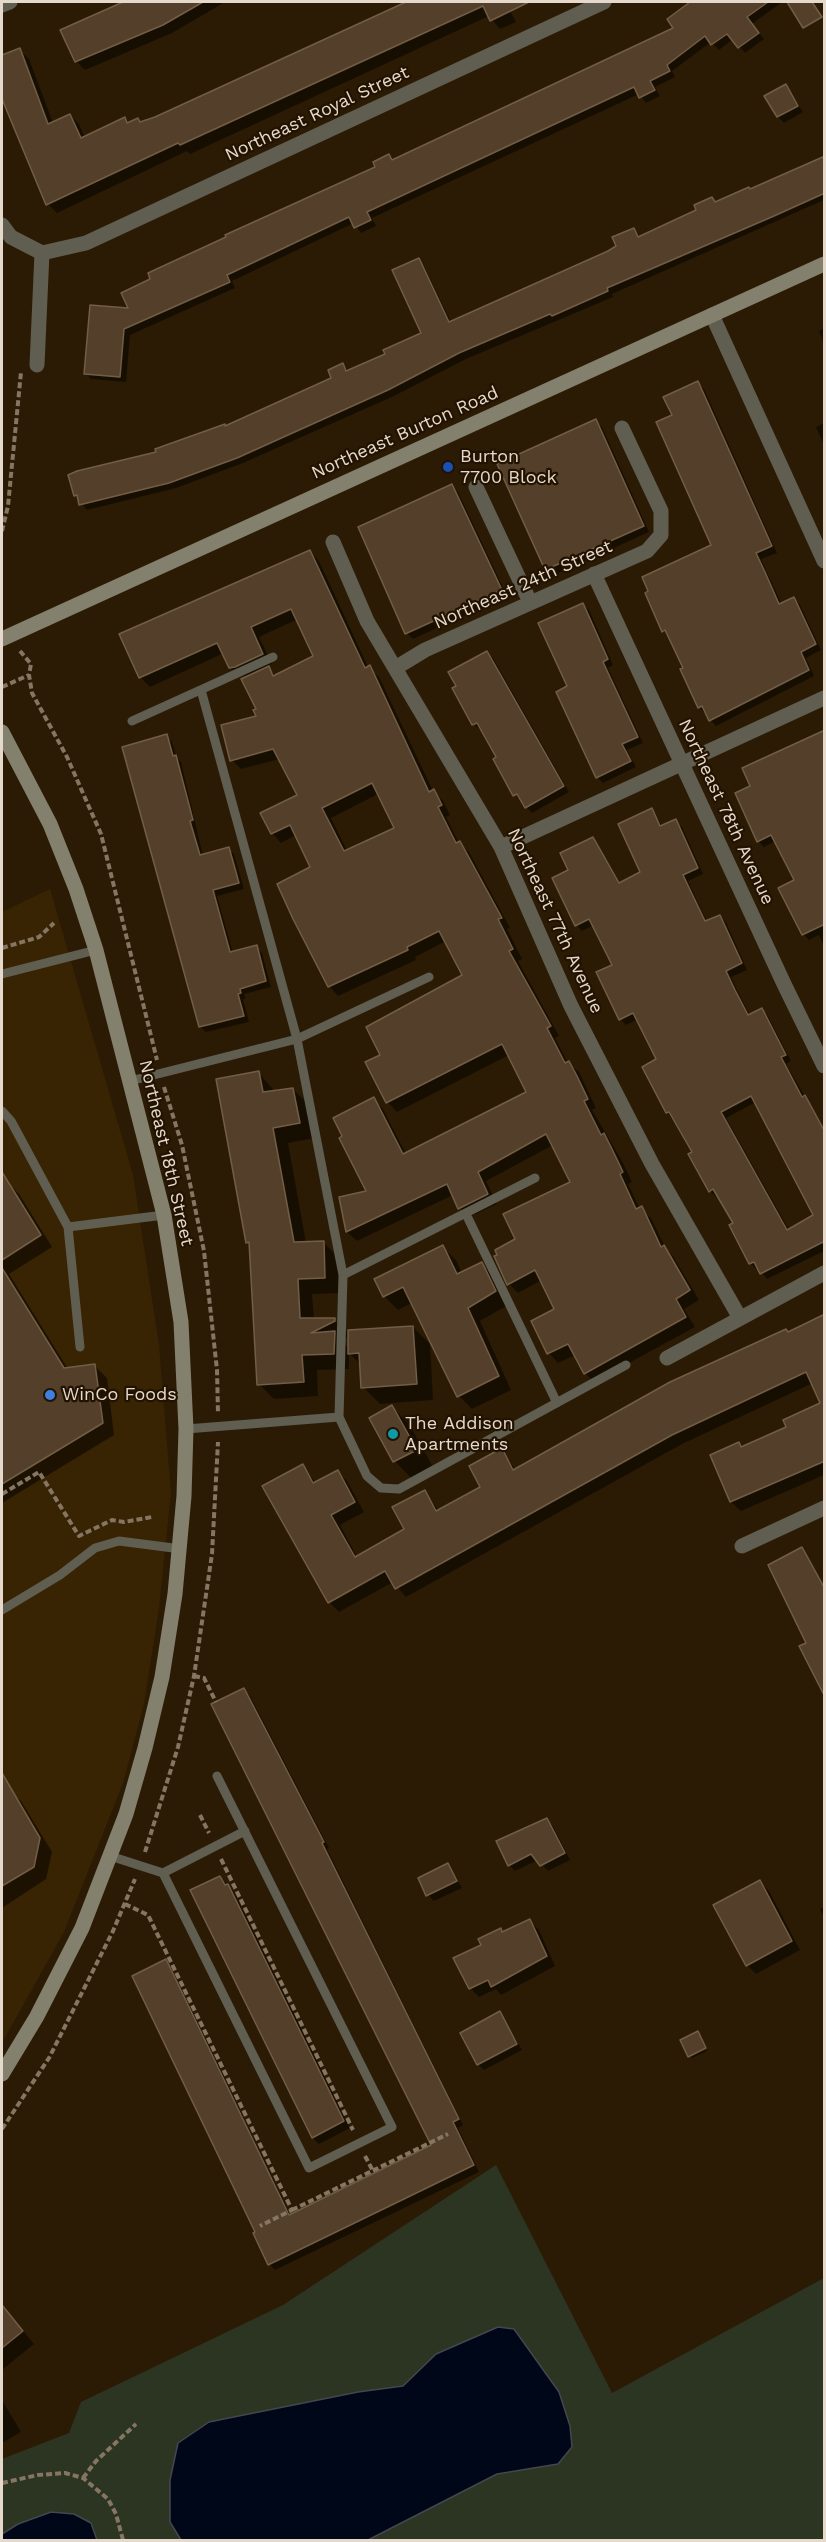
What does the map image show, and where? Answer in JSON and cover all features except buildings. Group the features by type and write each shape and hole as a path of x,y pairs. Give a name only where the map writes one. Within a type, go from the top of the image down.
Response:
{"street":[{"path":"2,5 9,2"},
{"name":"Northeast Royal Street","path":"42,253 86,243 604,2"},
{"path":"2,225 11,237 42,253 37,365"},
{"name":"Northeast Burton Road","path":"4,638 825,264"},
{"path":"712,315 825,561"},
{"name":"Northeast 24th Street","path":"397,667 425,650 647,551 661,535 661,511 622,428"},
{"path":"476,487 530,602"},
{"name":"Northeast 77th Avenue","path":"333,543 367,621 397,667 501,847 572,1006 652,1164 740,1318"},
{"name":"Northeast 78th Avenue","path":"594,574 784,984 825,1066"},
{"path":"501,847 825,698"},
{"name":"Northeast 18th Street","path":"2,732 50,824 76,889 96,950 164,1215 181,1322 186,1429 181,1549 162,1677 142,1759 110,1856 82,1928 37,2016 2,2074"},
{"path":"667,1358 825,1273"},
{"path":"742,1546 825,1508"}],"lane":[{"path":"132,721 273,657"},
{"path":"201,690 297,1039 343,1275 339,1417 367,1476 373,1484 390,1490 399,1489 626,1365"},
{"path":"2,974 96,950"},
{"path":"130,1081 297,1039 429,977"},
{"path":"2,1111 11,1121 68,1227 80,1347"},
{"path":"343,1275 535,1178"},
{"path":"466,1214 557,1403"},
{"path":"68,1227 164,1215"},
{"path":"186,1429 339,1417"},
{"path":"2,1610 60,1575 95,1548 119,1542 181,1549"},
{"path":"163,1873 309,2168 392,2127 217,1776"},
{"path":"110,1856 163,1873 245,1831"}],"path":[{"path":"2,531 8,506 19,373 37,365"},
{"path":"2,2129 49,2058 125,1904 140,1866 178,1747 194,1676 212,1554 219,1426 217,1370 204,1251 182,1145 160,1074 101,834 67,757 32,693 29,675 32,664 4,638"},
{"path":"2,687 29,675"},
{"path":"2,948 39,937 54,923"},
{"path":"2,1494 39,1472 79,1536 112,1520 131,1521 152,1517"},
{"path":"194,1676 204,1678 216,1702"},
{"path":"200,1815 373,2171"},
{"path":"125,1904 148,1915 292,2210"},
{"path":"261,2226 447,2134"},
{"path":"83,2478 96,2461 136,2424"},
{"path":"2,2483 38,2475 65,2473 83,2478 108,2499 116,2514 123,2541"}],"shaded area":[{"path":"50,889 133,1175 159,1345 171,1493 159,1608 144,1704 123,1783 64,1932 2,2043 2,912"}],"green space":[{"path":"496,2165 612,2393 824,2278 824,2540 368,2540 497,2474 558,2464 436,2354 403,2386 358,2392 209,2422 178,2443 170,2480 170,2522 181,2540 97,2540 91,2523 18,2524 2,2534 2,2459 69,2433 81,2402 283,2305"}],"water":[{"path":"498,2327 514,2329 559,2392 570,2426 572,2447 558,2464 497,2474 368,2540 181,2540 170,2522 170,2480 178,2443 209,2422 358,2392 403,2386 436,2354"},
{"path":"51,2512 74,2514 91,2523 97,2540 2,2540 2,2534 18,2524"}],"place":[{"name":"Burton 7700 Block","path":"448,467"},
{"name":"WinCo Foods","path":"50,1395"},
{"name":"The Addison Apartments","path":"393,1434"}]}
